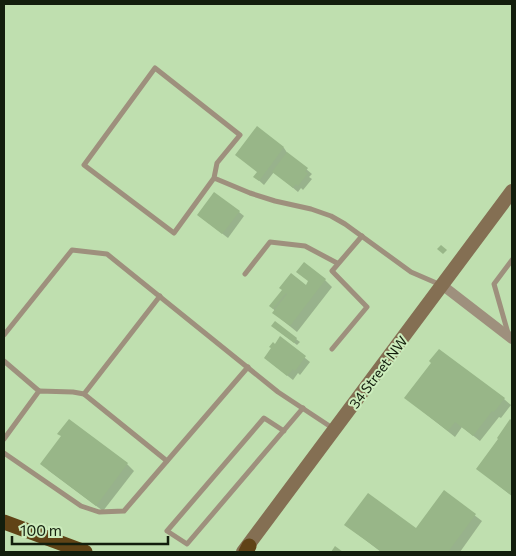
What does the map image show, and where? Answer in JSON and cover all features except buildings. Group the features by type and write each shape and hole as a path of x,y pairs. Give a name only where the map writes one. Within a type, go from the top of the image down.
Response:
{"highway":[{"path":"4,522 85,552"}],"main road":[{"name":"34 Street NW","path":"246,550 512,191"}],"street":[{"path":"442,285 510,338"}],"lane":[{"path":"155,68 240,135 217,163 214,178 174,232 84,165 155,68"},
{"path":"214,178 250,193 331,216 346,224 411,272 442,285"},
{"path":"332,349 367,307 332,271 362,236"},
{"path":"245,274 270,242 305,246 337,263"},
{"path":"4,336 72,250 107,254 278,392 335,430"},
{"path":"510,338 494,284 512,260"},
{"path":"84,394 160,296"},
{"path":"4,360 39,391 84,394 167,461"},
{"path":"4,453 81,506 100,512 124,511 248,367"},
{"path":"4,439 39,391"},
{"path":"284,432 264,418 167,531 187,544 284,432 303,408"}]}
